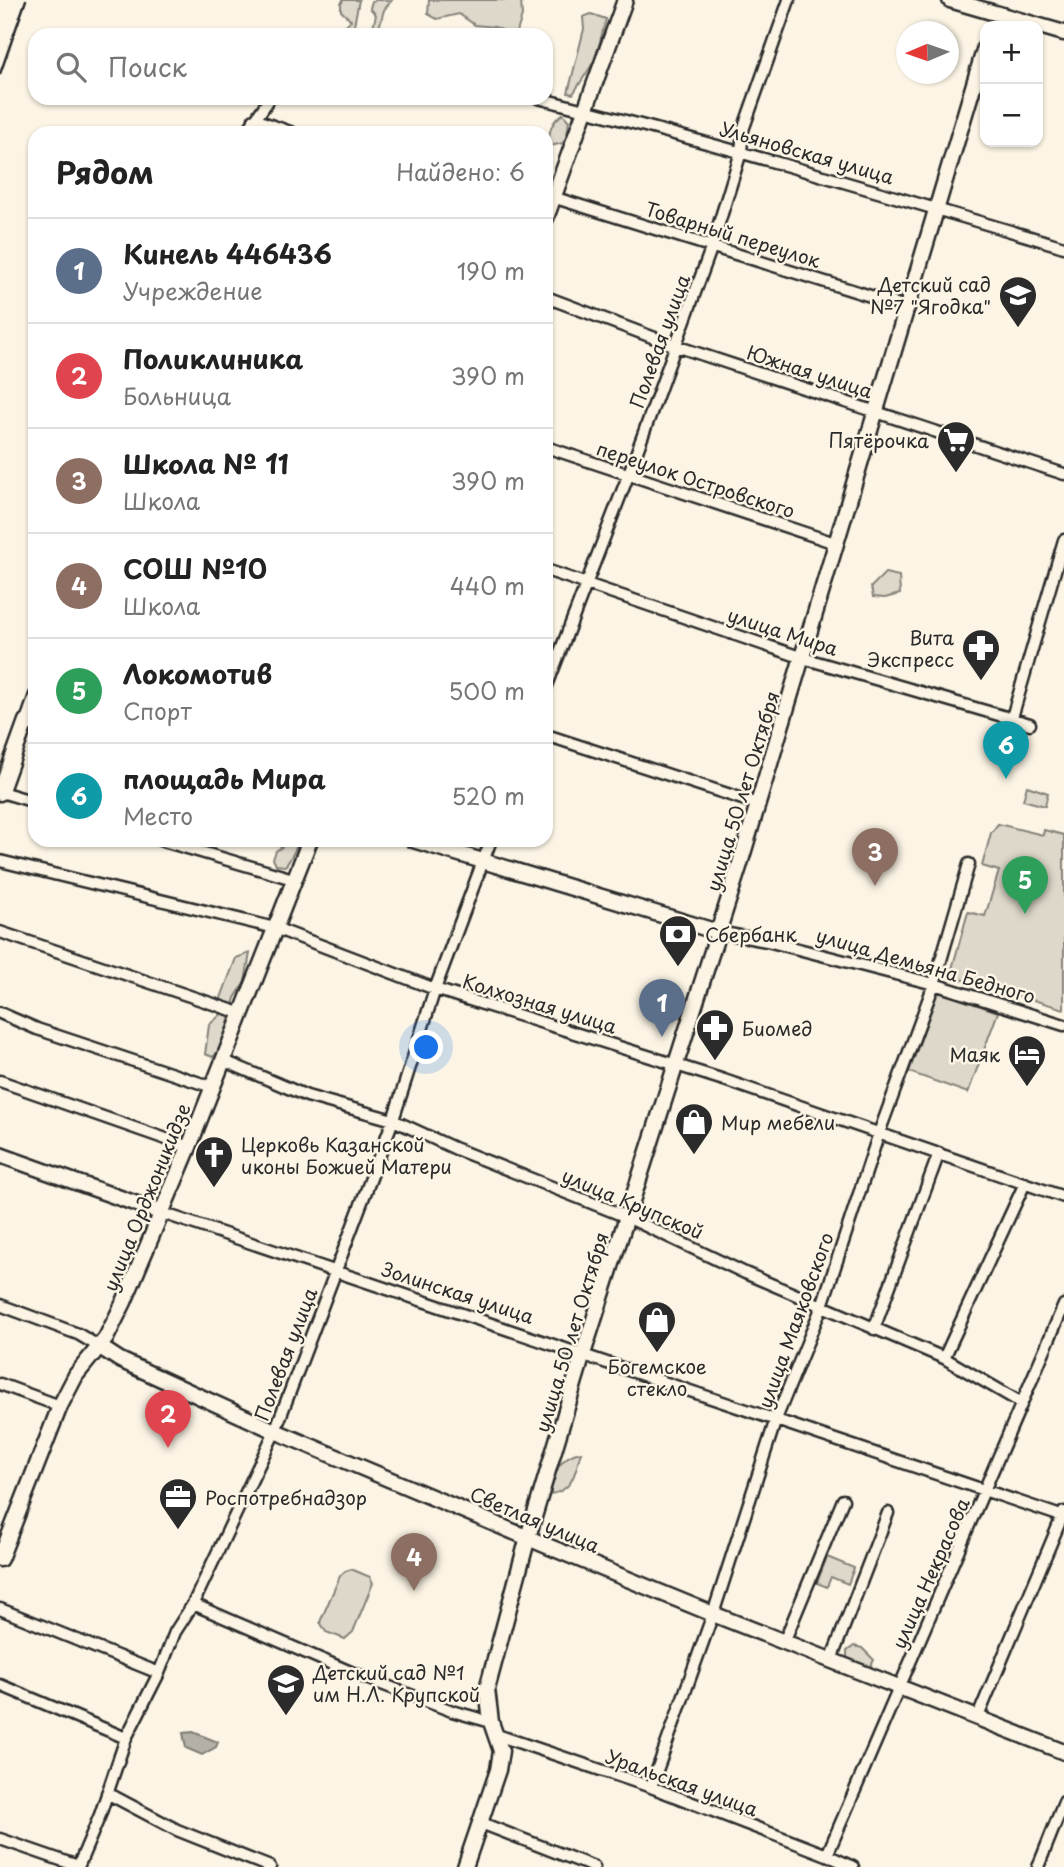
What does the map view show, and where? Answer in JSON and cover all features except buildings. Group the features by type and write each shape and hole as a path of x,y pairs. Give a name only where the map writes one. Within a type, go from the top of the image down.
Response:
{"main road":[{"path":"553,189 625,0"},
{"path":"950,0 993,20 1064,33"},
{"name":"улица 50 лет Октября","path":"465,1867 498,1770 501,1751 487,1702 489,1677 527,1537 758,804 980,64"},
{"path":"0,792 28,730"},
{"name":"улица Орджоникидзе","path":"0,1559 6,1530 60,1406 76,1376 100,1348 124,1302 189,1147 307,847"},
{"name":"улица Демьяна Бедного","path":"435,847 718,932"},
{"name":"Золинская улица","path":"0,1156 162,1213"},
{"name":"Светлая улица","path":"100,1348 120,1360 275,1430 527,1537 713,1614 1064,1752"}],"street":[{"name":"Полевая улица","path":"553,670 628,476 712,246 741,152 743,130 789,0"},
{"name":"Ульяновская улица","path":"553,102 741,152 1064,247"},
{"path":"250,126 265,105"},
{"path":"254,119 274,126"},
{"name":"Товарный переулок","path":"553,197 909,308"},
{"name":"Южная улица","path":"553,300 676,346 1064,474"},
{"name":"переулок Островского","path":"553,449 835,543"},
{"path":"1001,755 1064,540"},
{"name":"улица Мира","path":"553,571 803,657 1030,724"},
{"path":"553,737 758,804"},
{"path":"0,792 28,800"},
{"path":"184,847 293,879"},
{"name":"Полевая улица","path":"78,1867 126,1738 275,1430 393,1120 435,989 488,847"},
{"name":"Колхозная улица","path":"0,861 275,928 435,989 677,1065 1064,1197"},
{"name":"улица Маяковского","path":"651,1787 713,1614 776,1419 822,1306 879,1133 934,984 970,864"},
{"path":"0,932 240,1013"},
{"name":"улица Демьяна Бедного","path":"718,932 767,941 934,984 1064,1026"},
{"path":"0,1013 37,1029 212,1087"},
{"name":"улица Крупской","path":"222,1060 307,1096 393,1120 456,1149 627,1217 944,1359 1020,1402"},
{"path":"0,1082 189,1147"},
{"path":"874,1329 939,1153"},
{"path":"944,1359 1024,1183"},
{"name":"Золинская улица","path":"162,1213 985,1492 1063,1515"},
{"name":"Светлая улица","path":"0,1305 78,1334 100,1348"},
{"name":"улица Некрасова","path":"827,1854 1064,1305"},
{"path":"0,1384 60,1406"},
{"path":"784,1642 843,1500"},
{"path":"831,1660 888,1513"},
{"path":"977,1719 1063,1515"},
{"name":"Уральская улица","path":"193,1604 353,1673 827,1854 853,1867"},
{"path":"0,1609 159,1673"},
{"path":"0,1685 126,1738"},
{"path":"107,1793 177,1830 270,1867"},
{"path":"1038,1867 1064,1802"},
{"path":"481,1823 594,1867"},
{"path":"0,1839 78,1867"}],"shaded area":[{"path":"343,0 359,0 353,28 343,28 351,20 341,11"},
{"path":"392,0 384,10 379,28 373,28 376,15 370,8 372,1"},
{"path":"429,0 521,0 522,16 518,28 475,25 459,14 437,19 428,14"},
{"path":"591,14 606,19 595,60 573,94 568,93 584,29 583,17"},
{"path":"563,114 569,121 563,143 553,145 552,126"},
{"path":"885,573 899,576 900,594 885,598 873,597 871,587"},
{"path":"1027,786 1048,793 1045,806 1023,800"},
{"path":"998,824 1043,835 1044,830 1064,835 1064,1009 950,976 968,912 985,916 999,871 982,866 991,833"},
{"path":"282,847 296,847 285,866 276,865 273,859 276,851"},
{"path":"250,953 245,982 235,998 221,1049 213,1057 205,1054 209,1025 225,1011 221,998 236,958"},
{"path":"938,991 998,1012 968,1093 909,1072"},
{"path":"581,1452 569,1484 565,1489 551,1494 558,1467 568,1457"},
{"path":"827,1557 854,1568 848,1584 831,1577 827,1587 817,1583"},
{"path":"351,1569 370,1577 373,1583 353,1632 345,1639 326,1632 320,1622 340,1576"},
{"path":"854,1646 862,1648 874,1660 871,1666 850,1662 847,1651"},
{"path":"193,1732 218,1742 216,1747 202,1755 186,1748 183,1733"}],"railway":[{"path":"0,74 26,0"}],"place":[{"name":"Детский сад №7 \"Ягодка\"","path":"1018,329"},
{"name":"Пятёрочка","path":"956,474"},
{"name":"Вита Экспресс","path":"981,682"},
{"name":"площадь Мира","path":"1006,779"},
{"name":"Школа № 11","path":"875,886"},
{"name":"Локомотив","path":"1025,914"},
{"name":"Сбербанк","path":"678,968"},
{"name":"Кинель 446436","path":"662,1037"},
{"name":"Биомед","path":"715,1062"},
{"name":"Маяк","path":"1027,1088"},
{"name":"Мир мебели","path":"694,1156"},
{"name":"Церковь Казанской иконы Божией Матери","path":"214,1189"},
{"name":"Богемское стекло","path":"657,1354"},
{"name":"Поликлиника","path":"168,1448"},
{"name":"Роспотребнадзор","path":"178,1531"},
{"name":"СОШ №10","path":"414,1591"},
{"name":"Детский сад №1 им Н.Л. Крупской","path":"286,1717"}]}
